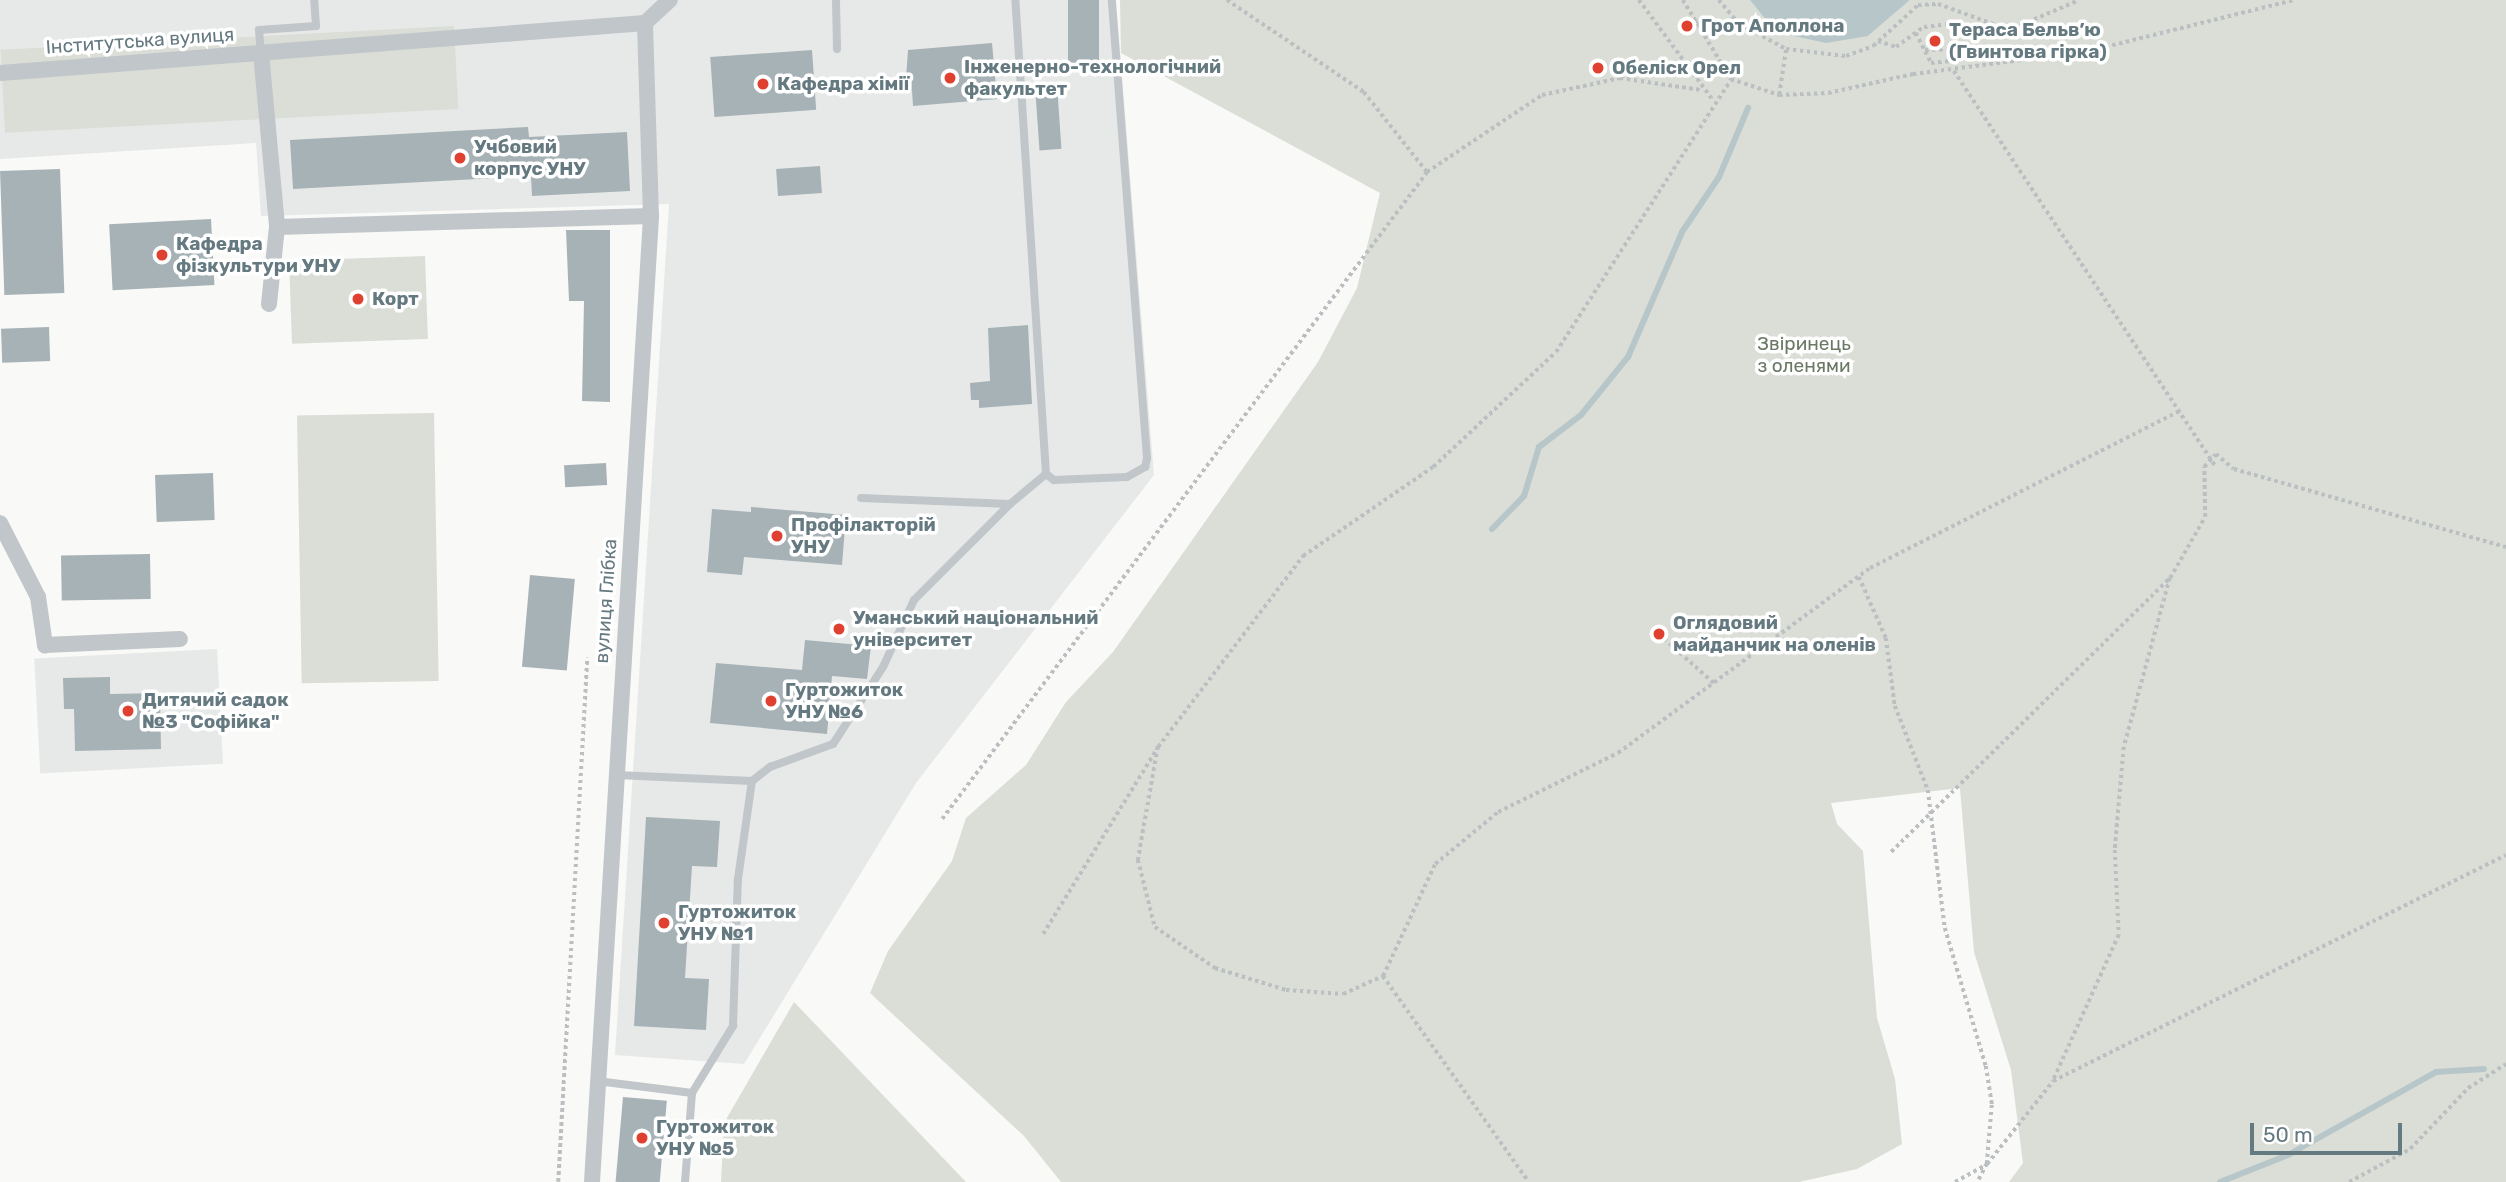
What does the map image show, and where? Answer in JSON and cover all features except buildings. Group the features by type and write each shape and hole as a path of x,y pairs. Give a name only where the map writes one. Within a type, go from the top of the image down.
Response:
{"street":[{"path":"269,304 277,227 261,53 645,23 670,0"},
{"name":"вулиця Глібка","path":"592,1182 651,216 645,23"},
{"name":"Інститутська вулиця","path":"0,72 261,53"},
{"path":"277,227 651,216"},
{"path":"0,523 38,597 45,645 180,639"}],"lane":[{"name":"Інститутська вулиця","path":"261,53 259,30 316,26 314,0"},
{"path":"836,0 837,49"},
{"path":"1015,0 1046,474 1054,480 1127,477 1145,467 1147,458 1112,0"},
{"path":"616,775 752,781 770,767 833,744 883,667 915,600 1010,504 1046,474"},
{"path":"861,498 1010,504"},
{"path":"685,1182 692,1093 733,1026 738,879 752,781"},
{"path":"597,1081 692,1093"}],"path":[{"path":"1227,0 1364,92 1427,173"},
{"path":"1639,0 1701,90 1713,100"},
{"path":"1683,0 1731,79 1779,95 2085,52 2293,0"},
{"path":"1719,0 1738,23 1786,49 1846,56 1878,41 1918,5 1938,4 1991,24 2021,25 2079,0"},
{"path":"1690,26 1698,22"},
{"path":"1878,41 1896,47 1914,33 1948,24 1979,37 1991,24"},
{"path":"1967,32 1957,70 2215,465"},
{"path":"1914,33 1940,73"},
{"path":"1779,95 1786,49"},
{"path":"1925,50 1962,49"},
{"path":"1934,62 1958,59"},
{"path":"942,819 1427,173 1542,95 1620,78 1701,90"},
{"path":"1043,934 1158,747 1304,556 1433,467 1556,352 1713,100 1731,79"},
{"path":"1158,747 1138,860 1155,927 1215,968 1286,990 1343,994 1383,976 1435,864 1498,811 1618,753 1859,578 2180,411"},
{"path":"2210,456 2226,457 2234,469 2506,547"},
{"path":"1978,1182 1987,1164 2053,1081 2119,935 2115,850 2124,747 2170,578 2205,517 2204,467 2210,456"},
{"path":"1859,578 1886,638 1895,706 1932,812 1945,928 1986,1066 1987,1164"},
{"path":"1891,852 2170,578"},
{"path":"1659,634 1715,684"},
{"path":"558,1182 587,658"},
{"path":"2053,1081 2506,855"},
{"path":"1383,976 1529,1182"},
{"path":"2350,1182 2410,1149 2468,1088 2506,1064"},
{"path":"1955,1182 1987,1164"}],"shaded area":[{"name":"Уманський національний університет","path":"0,0 1116,0 1154,475 916,783 744,1064 615,1055 669,204 261,216 256,143 0,159"},
{"path":"1750,0 1910,0 1868,36 1826,43 1776,32"},
{"name":"Дитячий садок №3 \"Софійка\"","path":"217,649 223,764 40,773 34,659"}],"green space":[{"name":"Звіринець з оленями","path":"1120,0 1750,0 1868,36 1910,0 2506,0 2506,1182 2009,1182 2023,1163 2011,1070 1974,952 1960,788 1831,803 1837,824 1863,851 1877,1018 1895,1079 1902,1144 1857,1169 1799,1182 1061,1182 1024,1136 870,993 888,951 952,861 966,818 1026,765 1066,702 1113,652 1318,362 1357,288 1380,193 1121,53"},
{"path":"454,26 458,109 5,133 1,50"},
{"name":"Корт","path":"425,256 428,339 292,344 289,261"},
{"path":"434,413 439,681 302,683 297,415"},
{"path":"794,1002 966,1182 721,1182 724,1123"}],"waterway":[{"path":"1492,529 1524,496 1539,447 1581,415 1628,357 1682,232 1719,177 1748,108"},
{"path":"2220,1182 2288,1155 2436,1072 2484,1069"}],"place":[{"name":"Грот Аполлона","path":"1687,26"},
{"name":"Тераса Бельв’ю (Гвинтова гірка)","path":"1935,41"},
{"name":"Обеліск Орел","path":"1598,68"},
{"name":"Інженерно-технологічний факультет","path":"950,78"},
{"name":"Кафедра хімії","path":"763,84"},
{"name":"Учбовий корпус УНУ","path":"460,158"},
{"name":"Кафедра фізкультури УНУ","path":"162,255"},
{"name":"Корт","path":"358,299"},
{"name":"Профілакторій УНУ","path":"777,536"},
{"name":"Уманський національний університет","path":"839,629"},
{"name":"Оглядовий майданчик на оленів","path":"1659,634"},
{"name":"Гуртожиток УНУ №6","path":"771,701"},
{"name":"Дитячий садок №3 \"Софійка\"","path":"128,711"},
{"name":"Гуртожиток УНУ №1","path":"664,923"},
{"name":"Гуртожиток УНУ №5","path":"642,1138"}]}
